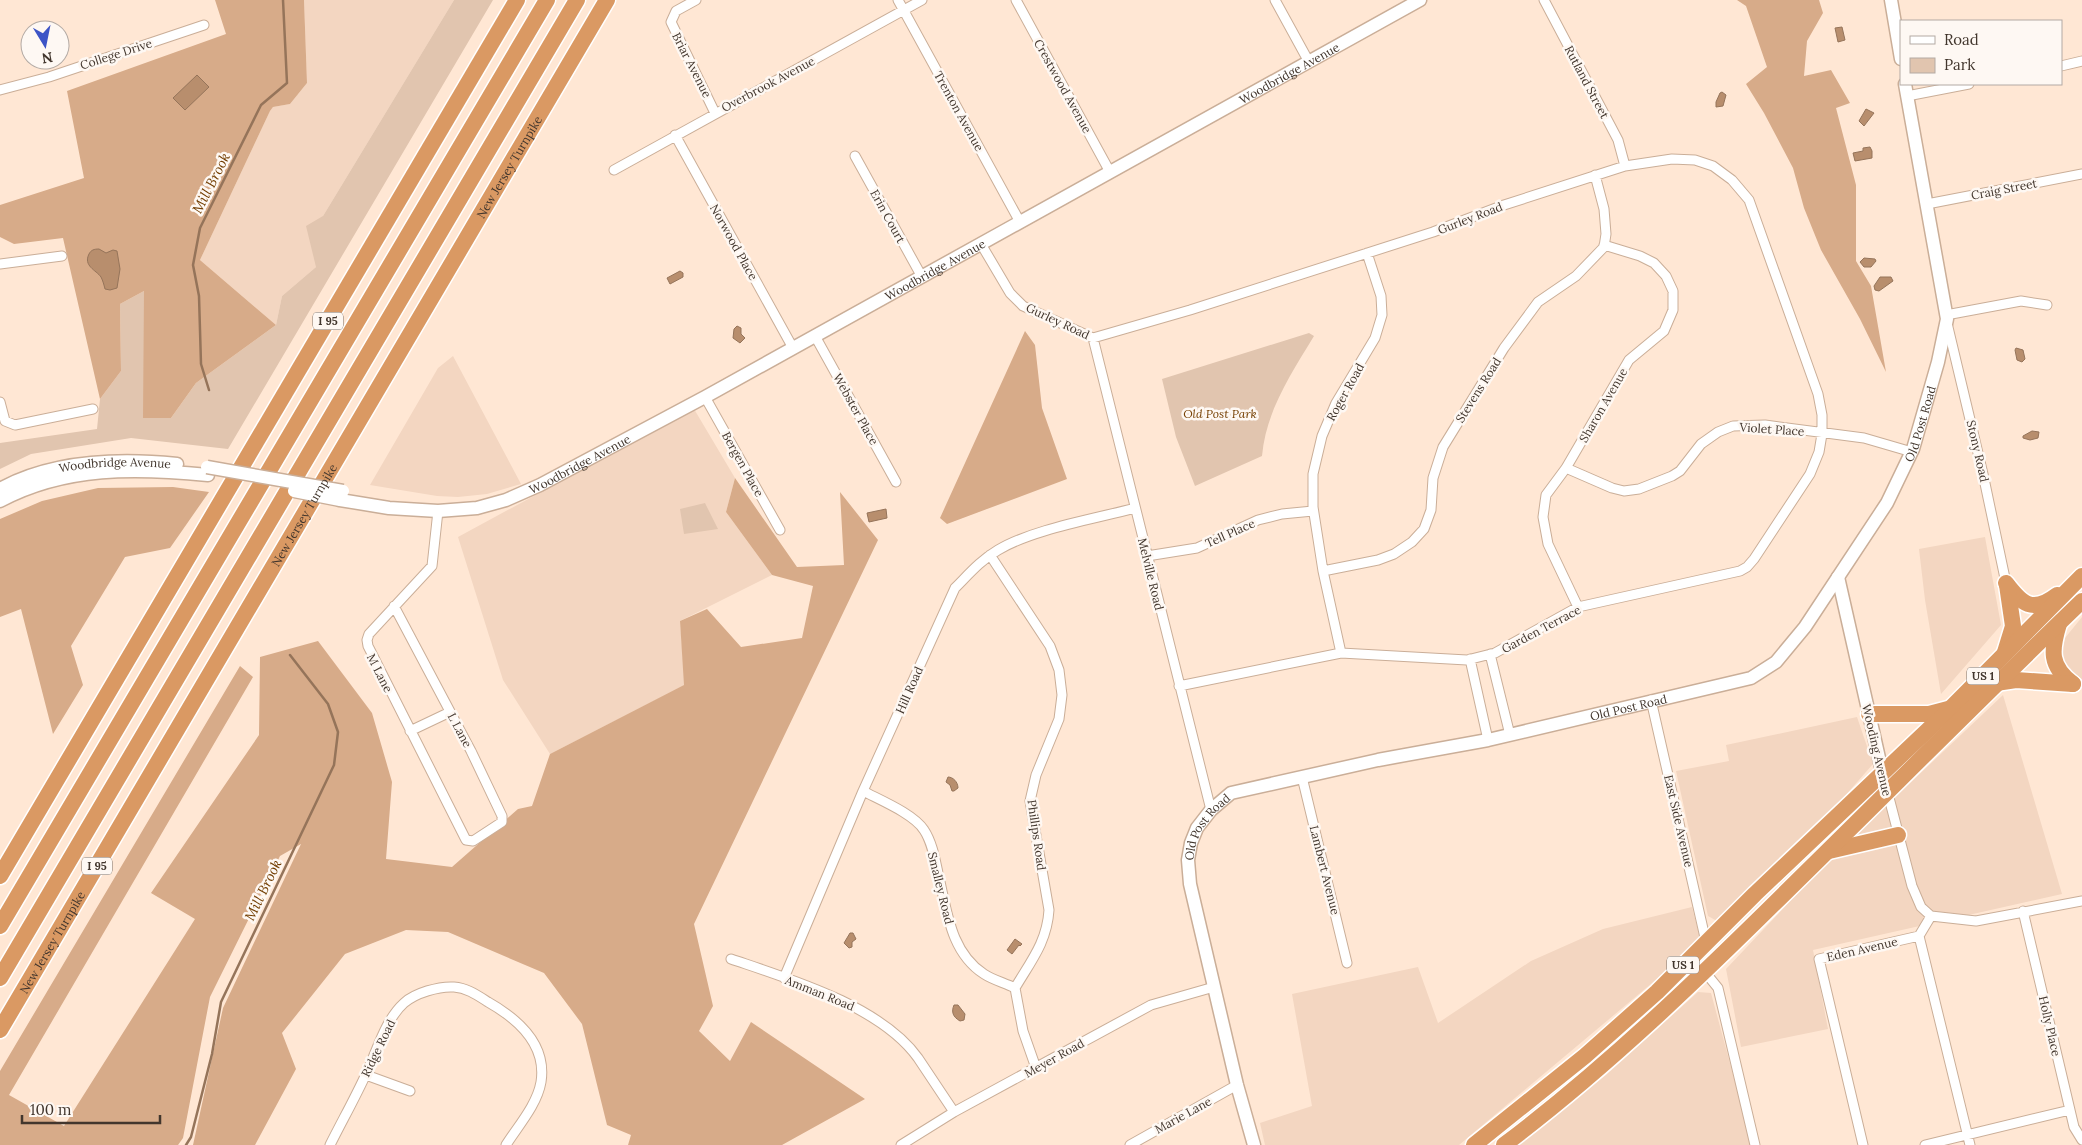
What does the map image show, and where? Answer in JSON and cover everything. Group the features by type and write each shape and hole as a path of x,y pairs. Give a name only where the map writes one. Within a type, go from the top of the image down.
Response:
{"highway":[{"name":"I 95","path":"0,876 517,0"},
{"name":"I 95","path":"0,926 547,0"},
{"name":"New Jersey Turnpike","path":"0,978 577,0"},
{"name":"New Jersey Turnpike","path":"0,1030 607,0"},
{"path":"2006,583 2020,601 2030,605 2042,604 2082,576"},
{"name":"US 1","path":"1474,1145 1585,1056 1657,992 1755,894 1950,709 2082,576"},
{"path":"2004,654 2013,626 2006,583"},
{"name":"US 1","path":"1504,1145 1629,1042 1705,972 1888,794 1996,683 2082,601"},
{"path":"2059,624 2055,638 2054,660 2062,676 2077,684"},
{"path":"1996,683 2016,680 2077,684"},
{"path":"1869,714 1929,714 1950,709"},
{"path":"1827,852 1898,835"}],"street":[{"name":"Briar Avenue","path":"696,0 676,11 671,22 715,113"},
{"name":"Trenton Avenue","path":"898,0 1020,222"},
{"name":"Overbrook Avenue","path":"614,170 922,0"},
{"name":"Crestwood Avenue","path":"1016,0 1110,172"},
{"path":"1276,0 1309,62"},
{"name":"Woodbridge Avenue","path":"0,489 46,471 92,462 146,460 438,511 477,508 506,500 565,473 705,397 1309,62 1404,4 1420,0"},
{"name":"Rutland Street","path":"1544,0 1618,140 1626,166"},
{"path":"1894,1 1900,51"},
{"name":"College Drive","path":"0,90 49,77 204,25"},
{"path":"2062,66 2082,61"},
{"path":"1906,90 1958,85"},
{"name":"Old Post Road","path":"1254,1145 1237,1084 1190,884 1188,860 1191,843 1197,828 1211,810 1231,793 1378,760 1488,740 1750,678 1776,662 1805,627 1887,503 1912,452 1938,362 1946,317 1906,90"},
{"name":"Norwood Place","path":"675,135 793,348"},
{"name":"Erin Court","path":"855,156 922,277"},
{"name":"Gurley Road","path":"981,244 1010,292 1023,306 1093,338 1190,310 1433,232 1504,205 1595,175 1626,166 1672,159 1695,160 1713,166 1732,180 1749,200 1818,394 1822,415 1822,433"},
{"name":"Craig Street","path":"1927,204 2082,174"},
{"path":"1595,175 1604,209 1606,234 1604,245"},
{"name":"Sharon Avenue","path":"1578,607 1548,544 1543,517 1546,495 1566,468 1629,360 1664,331 1673,310 1673,291 1666,276 1654,264 1640,256 1604,245"},
{"name":"Stevens Road","path":"1323,571 1378,560 1394,554 1412,542 1424,529 1431,510 1433,478 1443,447 1504,348 1538,302 1576,276 1604,245"},
{"name":"Roger Road","path":"1341,653 1323,571 1313,511 1313,474 1322,436 1336,403 1376,338 1382,315 1381,296 1367,253"},
{"path":"0,264 62,256"},
{"path":"1946,317 2021,301 2047,305"},
{"name":"Stony Road","path":"1946,317 1984,474 2006,583"},
{"name":"Webster Place","path":"815,336 896,482"},
{"name":"Melville Road","path":"1093,338 1211,810"},
{"name":"Bergen Place","path":"705,397 780,530"},
{"path":"0,402 5,421 15,426 93,409"},
{"name":"Violet Place","path":"1566,468 1603,486 1630,491 1652,486 1680,471 1701,444 1718,432 1733,426 1764,426 1864,438 1912,452"},
{"name":"Garden Terrace","path":"1179,686 1341,653 1470,659 1490,654 1578,607 1723,576 1748,567 1810,474 1820,452 1822,433"},
{"name":"Woodbridge Avenue","path":"0,502 19,491 78,474 128,470 208,471"},
{"name":"Hill Road","path":"784,978 863,791 955,588 979,563 1000,549 1035,534 1135,508"},
{"name":"M Lane","path":"438,511 432,566 394,606 367,640 368,646 410,731 466,840 469,842"},
{"name":"Tell Place","path":"1147,556 1197,548 1258,520 1282,514 1313,511"},
{"name":"Phillips Road","path":"990,555 1050,646 1059,670 1062,695 1059,719 1036,775 1030,801 1049,910 1048,928 1043,941 1015,988"},
{"name":"Wooding Avenue","path":"1838,577 1898,835 1912,886 1921,907 1931,916"},
{"name":"L Lane","path":"394,606 502,816 502,822 498,826 469,842"},
{"path":"1490,654 1510,735"},
{"path":"1470,659 1488,740"},
{"name":"East Side Avenue","path":"1651,700 1706,942"},
{"path":"410,731 450,712"},
{"name":"Lambert Avenue","path":"1302,777 1348,963"},
{"name":"Smalley Road","path":"863,791 912,818 924,829 933,852 951,930 961,952 985,974 1015,988"},
{"path":"1970,1145 1919,936 1931,916 1976,921 2082,901"},
{"name":"Holly Place","path":"2023,911 2074,1127 2082,1140"},
{"name":"Eden Avenue","path":"1863,1145 1819,959 1919,936"},
{"name":"Amman Road","path":"731,959 856,1006 890,1030 918,1058 954,1112"},
{"path":"1705,972 1718,988 1755,1145"},
{"name":"Ridge Road","path":"330,1145 366,1075 392,1018 403,1004 414,997 438,989 452,987 469,990 507,1012 523,1026 538,1051 541,1082 536,1098 506,1145"},
{"name":"Meyer Road","path":"901,1145 954,1112 1151,1005 1214,987"},
{"path":"1015,988 1023,1031 1036,1068"},
{"path":"366,1075 410,1091"},
{"name":"Marie Lane","path":"1130,1145 1237,1084"},
{"path":"1925,1145 2070,1110"}],"shaded area":[{"path":"215,0 304,0 307,83 290,104 273,107 270,111 200,260 276,325 196,383 171,418 143,418 144,291 120,304 121,371 100,399 63,238 14,244 0,237 0,205 84,178 67,91 226,34"},
{"path":"304,0 454,0 323,216 316,267 282,296 276,325 200,260 270,111 273,107 290,104 307,83"},
{"path":"1737,0 1819,0 1823,13 1807,41 1804,76 1831,70 1850,103 1836,108 1856,185 1856,261 1871,286 1886,372 1860,319 1821,250 1804,208 1793,168 1764,113 1746,84 1767,67 1746,6"},
{"path":"1842,27 1845,40 1838,42 1835,28"},
{"path":"197,75 209,87 185,110 173,98"},
{"path":"1722,92 1726,95 1723,106 1716,107 1716,102"},
{"path":"1866,109 1874,113 1864,126 1859,121"},
{"path":"1870,147 1872,158 1855,161 1853,153"},
{"path":"99,249 106,253 113,250 117,251 120,269 117,288 105,289 101,277 89,265 88,258 90,253 93,250"},
{"path":"1864,258 1875,259 1876,261 1871,267 1864,267 1860,262"},
{"path":"680,271 683,273 683,277 670,284 667,278"},
{"path":"1880,277 1891,277 1893,281 1879,291 1875,290 1874,286"},
{"path":"737,326 741,328 741,334 745,338 740,343 733,338 734,329"},
{"path":"1025,331 1035,345 1042,408 1067,479 947,524 940,518"},
{"path":"2016,348 2023,350 2025,359 2022,362 2017,360"},
{"path":"453,356 521,484 487,494 458,497 437,496 370,485 438,368"},
{"path":"694,409 735,478 726,512 772,575 680,621 685,685 550,754 503,680 458,537"},
{"path":"2032,431 2039,432 2038,438 2030,440 2023,438 2023,436"},
{"path":"735,478 797,567 844,565 840,492 878,540 694,924 713,1006 699,1031 730,1061 751,1022 865,1099 782,1145 628,1145 631,1135 607,1125 582,1024 544,973 448,932 406,930 345,954 282,1033 296,1069 255,1145 193,1145 223,1008 301,844 280,856 210,997 183,1138 178,1145 0,1145 0,1071 240,666 253,677 9,1095 64,1126 195,919 151,893 259,735 260,657 318,641 372,713 392,782 386,859 452,867 518,809 532,806 550,754 684,685 680,621 707,609 741,647 802,638 813,586 772,575 726,512"},
{"path":"173,487 209,492 170,548 125,557 71,646 83,685 53,734 21,609 0,617 0,519 42,501 98,488"},
{"path":"886,509 887,518 869,522 867,513"},
{"path":"1985,537 2001,625 1941,694 1925,600 1919,549"},
{"path":"2082,617 2082,679 2073,676 2064,666 2061,655 2065,638"},
{"path":"2003,695 2062,894 1813,950 1828,1029 1741,1047 1726,969 1833,856"},
{"path":"1857,717 1873,764 1844,797 1717,921 1708,916 1676,771 1729,761 1726,745"},
{"path":"948,777 957,784 958,788 954,791 946,782"},
{"path":"1692,907 1701,942 1459,1145 1265,1145 1260,1123 1312,1106 1292,994 1418,967 1438,1023 1531,961 1603,929"},
{"path":"850,933 853,933 856,939 852,942 852,947 849,948 844,943"},
{"path":"1015,939 1022,944 1012,954 1007,950"},
{"path":"1698,992 1711,993 1752,1145 1518,1145 1606,1075"},
{"path":"954,1005 958,1005 965,1014 964,1020 960,1021 954,1016"}],"green space":[{"path":"454,0 493,0 228,449 131,438 31,454 0,469 0,443 97,429 100,399 121,371 120,304 144,291 144,418 171,418 196,383 276,325 282,296 316,267 306,226 323,216"},
{"name":"Old Post Park","path":"1309,333 1314,336 1288,379 1274,408 1264,439 1262,456 1195,486 1176,437 1162,379"},
{"path":"705,503 718,529 684,534 680,509"}],"waterway":[{"name":"Mill Brook","path":"209,390 201,364 199,296 193,265 200,228 261,105 287,83 283,0"},
{"name":"Mill Brook","path":"186,1145 191,1137 212,1054 221,1002 334,765 338,732 328,704 290,655"}]}
